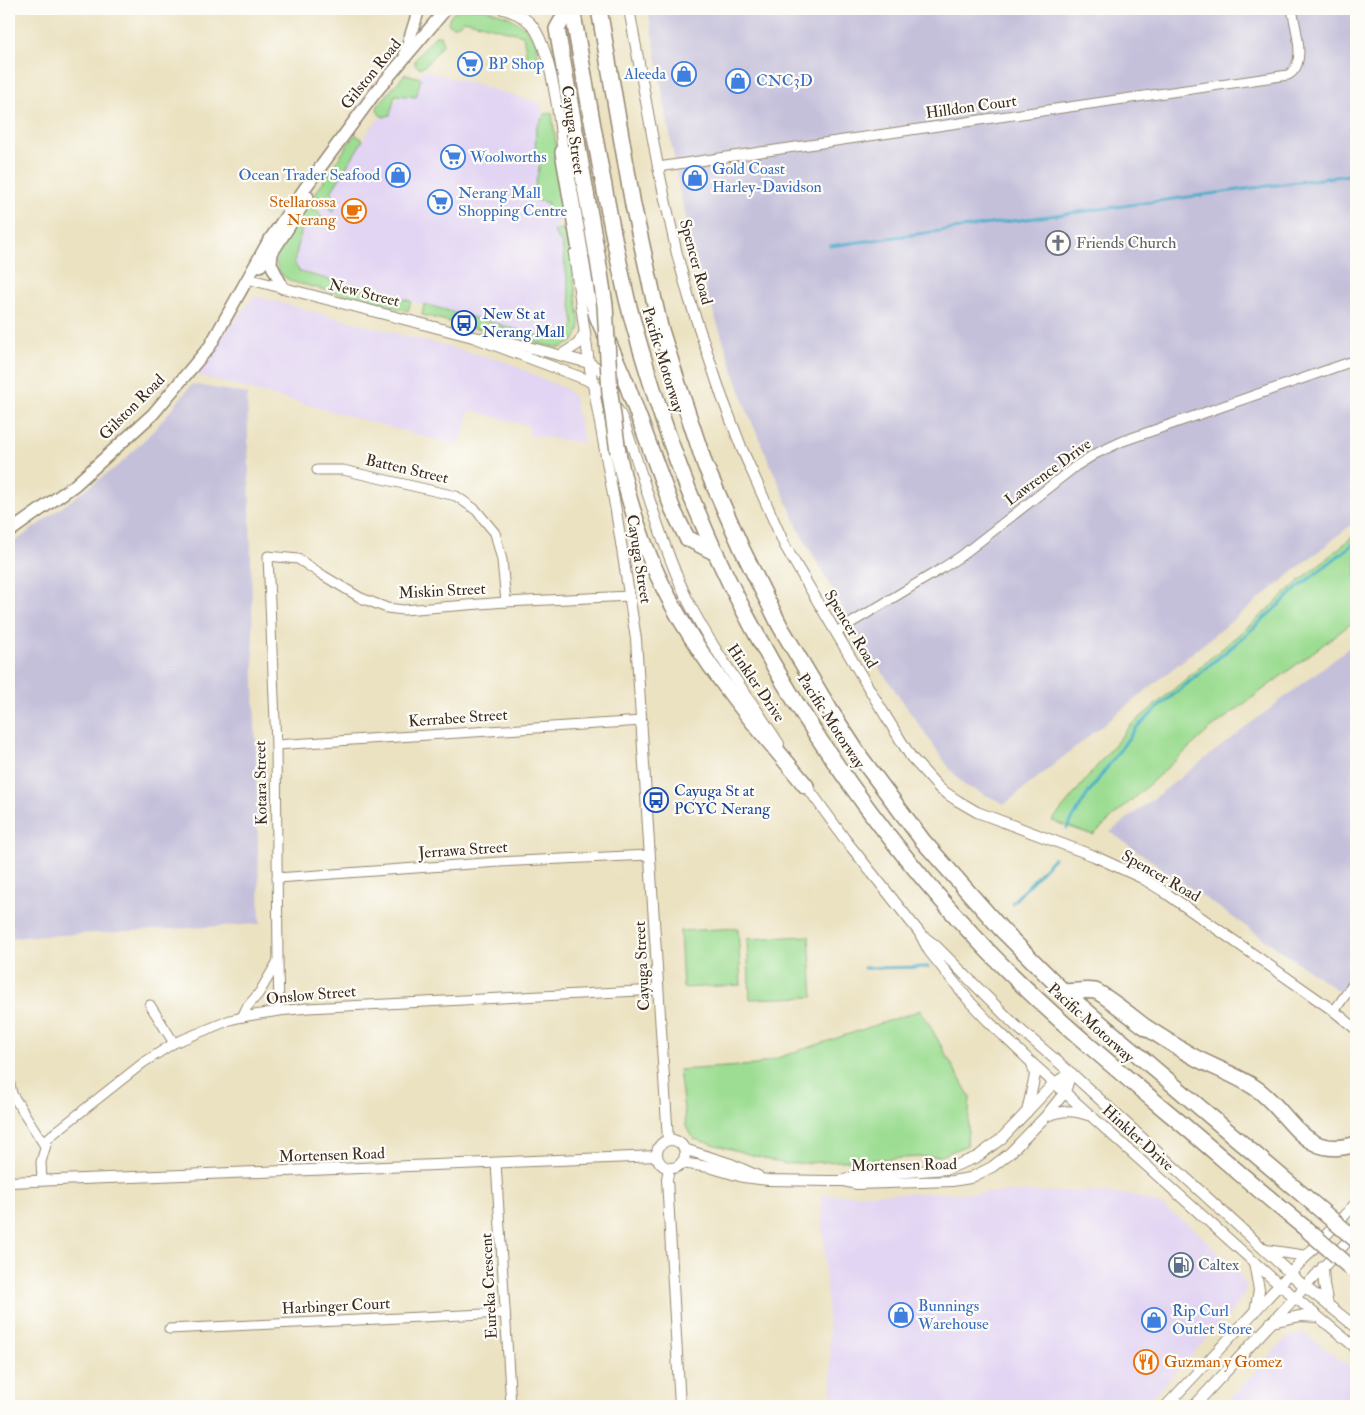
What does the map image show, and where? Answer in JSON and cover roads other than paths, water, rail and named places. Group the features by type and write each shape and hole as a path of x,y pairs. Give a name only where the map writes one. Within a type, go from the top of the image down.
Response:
{"highway":[{"path":"568,9 557,29 605,305 610,401 623,479 640,532 654,566 682,622 714,670 806,786"},
{"name":"Pacific Motorway","path":"572,9 609,215 627,300 664,422 696,507 716,553 760,639 831,757 894,844 941,899 990,953 1054,1016 1354,1270"},
{"name":"Pacific Motorway","path":"599,9 633,205 660,327 705,465 780,626 830,710 893,803 954,877 1002,930 1064,992 1356,1240"},
{"path":"563,152 582,262 600,322 630,392 673,510 687,538 716,553"},
{"path":"1064,992 1096,991 1176,1046 1254,1086 1265,1094 1296,1131 1318,1145 1341,1147 1356,1144"}],"main road":[{"path":"402,61 419,9"},
{"name":"Gilston Road","path":"9,532 75,485 153,414 210,346 273,234 375,93 446,9"},
{"name":"Gilston Road","path":"248,278 272,253 308,197 342,138"},
{"path":"272,253 271,264 283,288"}],"street":[{"name":"Cayuga Street","path":"503,9 518,14 536,32 542,42 554,92 589,363 630,596 637,645 668,1140"},
{"name":"Spencer Road","path":"629,9 658,168 689,298 722,397 749,466 785,546 911,757 940,789 977,812 1094,856 1142,878 1181,902 1334,1011 1356,1029"},
{"name":"Hilldon Court","path":"658,168 1288,75 1293,73 1300,57 1292,9"},
{"name":"New Street","path":"248,278 473,336 517,344 589,363"},
{"path":"561,355 578,344 585,331"},
{"name":"New Street","path":"473,336 592,382"},
{"name":"Lawrence Drive","path":"836,632 961,556 1094,454 1123,441 1356,360"},
{"name":"Hinkler Drive","path":"589,363 599,369 611,382 615,391 668,553 689,603 713,644 753,702 806,786 918,932 929,951 971,1003 1032,1063 1280,1285 1356,1348"},
{"name":"Hinkler Drive","path":"592,382 612,400 623,420"},
{"name":"Batten Street","path":"317,470 343,470 456,496 476,510 495,533 502,560 506,602"},
{"name":"Miskin Street","path":"268,556 298,559 361,598 387,608 403,610 506,602 630,596"},
{"name":"Kotara Street","path":"268,556 276,745 280,1011"},
{"name":"Kerrabee Street","path":"276,745 642,721"},
{"name":"Jerrawa Street","path":"277,878 498,862 650,855"},
{"name":"Hinkler Drive","path":"918,932 936,946 1016,1026 1072,1073 1304,1286 1356,1327"},
{"path":"242,1017 247,1007 259,994 278,961"},
{"path":"1334,1011 1356,980"},
{"name":"Onslow Street","path":"45,1146 48,1138 143,1063 174,1043 242,1017 280,1011 658,990"},
{"path":"150,1005 174,1043"},
{"path":"1027,1113 1035,1075 1032,1063"},
{"name":"Mortensen Road","path":"842,1181 855,1176 948,1170 990,1148 1027,1113 1054,1083 1072,1073"},
{"name":"Mortensen Road","path":"681,1163 709,1167 743,1177 768,1180 842,1181 856,1184 952,1181 970,1178 992,1167 1010,1153 1045,1117 1065,1092 1072,1073"},
{"path":"9,1079 12,1094 45,1146 41,1162 42,1181"},
{"path":"1045,1117 1073,1110 1092,1116"},
{"path":"668,1140 674,1140 684,1149 684,1157 681,1163 669,1168 661,1164 657,1156 658,1146 668,1140"},
{"name":"Mortensen Road","path":"684,1149 731,1164 768,1180"},
{"name":"Mortensen Road","path":"9,1182 657,1156"},
{"name":"Eureka Crescent","path":"496,1163 511,1406"},
{"path":"669,1168 667,1179 680,1406"},
{"path":"1191,1182 1194,1209"},
{"path":"1166,1406 1356,1203"},
{"path":"1194,1406 1356,1232"},
{"path":"1264,1249 1307,1256"},
{"path":"1254,1262 1259,1290 1255,1313"},
{"path":"1323,1266 1328,1305"},
{"name":"Harbinger Court","path":"169,1329 505,1312"},
{"path":"1271,1322 1300,1316 1318,1318"}],"waterway":[{"path":"830,246 1356,174"},
{"path":"1067,828 1089,792 1136,728 1239,641 1299,587 1356,542"},
{"path":"1012,903 1054,858"},
{"path":"864,968 928,967"}],"place":[{"name":"BP Shop","path":"470,64"},
{"name":"Aleeda","path":"684,74"},
{"name":"CNC3D","path":"738,81"},
{"name":"Woolworths","path":"453,157"},
{"name":"Ocean Trader Seafood","path":"398,175"},
{"name":"Gold Coast Harley-Davidson","path":"695,178"},
{"name":"Nerang Mall Shopping Centre","path":"440,202"},
{"name":"Stellarossa Nerang","path":"354,211"},
{"name":"Friends Church","path":"1058,243"},
{"name":"New St at Nerang Mall","path":"464,323"},
{"name":"Cayuga St at PCYC Nerang","path":"656,800"},
{"name":"Caltex","path":"1181,1265"},
{"name":"Bunnings Warehouse","path":"901,1315"},
{"name":"Rip Curl Outlet Store","path":"1154,1320"},
{"name":"Guzman y Gomez","path":"1146,1362"}]}
